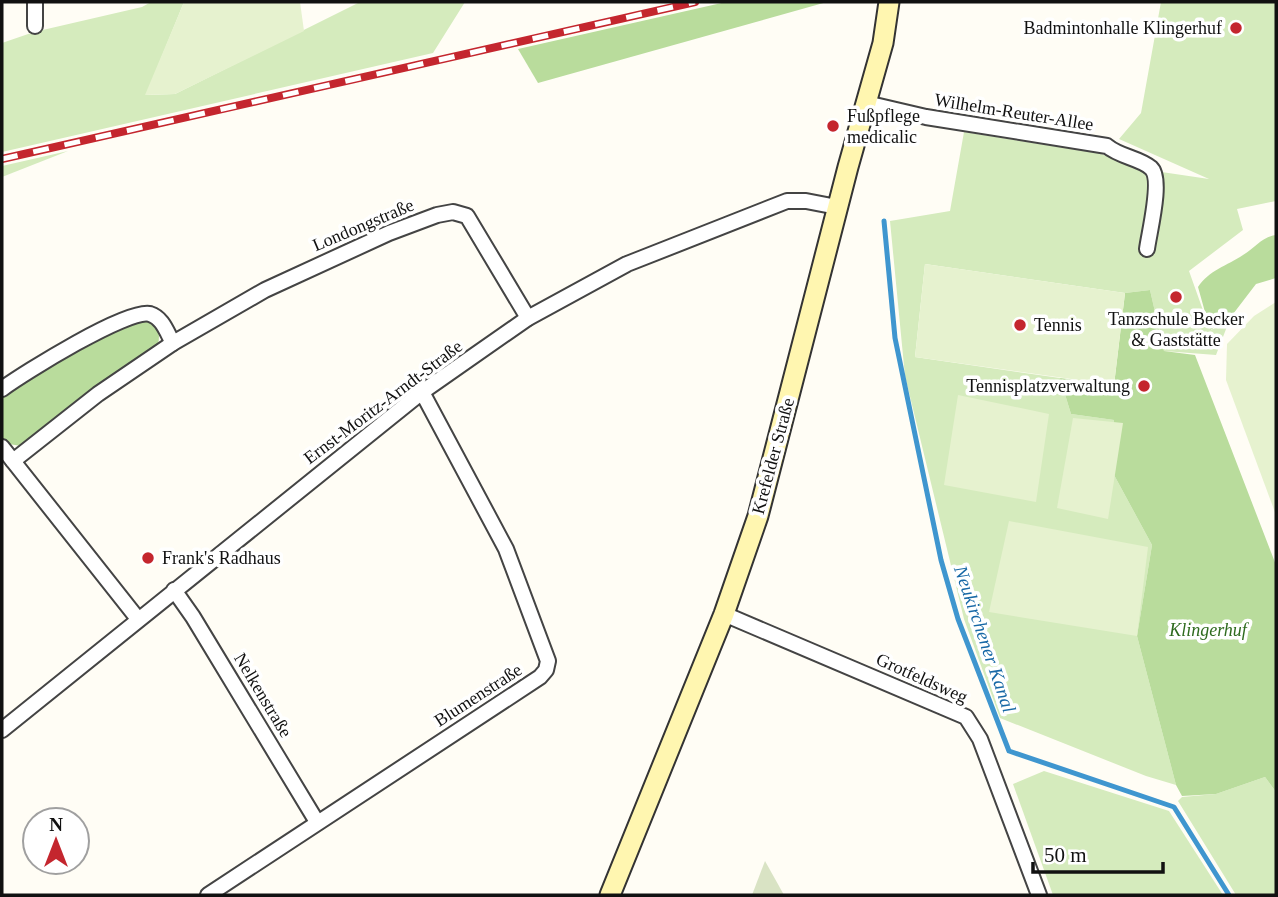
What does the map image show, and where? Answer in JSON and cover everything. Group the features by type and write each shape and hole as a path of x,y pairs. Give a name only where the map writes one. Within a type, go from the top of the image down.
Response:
{"main road":[{"name":"Krefelder Straße","path":"610,895 724,614 758,516 837,207 883,43 889,2"}],"street":[{"path":"35,2 35,26"},
{"name":"Wilhelm-Reuter-Allee","path":"866,103 926,117 1107,146 1117,155 1150,167 1156,174 1156,186 1147,249"},
{"name":"Ernst-Moritz-Arndt-Straße","path":"2,730 422,393 528,318 627,264 786,201 806,201 837,207"},
{"name":"Londongstraße","path":"13,461 98,394 173,343 265,290 388,233 436,215 453,212 467,216 528,318"},
{"path":"2,389 60,352 140,314 148,313 160,319 173,343"},
{"name":"Blumenstraße","path":"208,895 540,677 546,670 548,662 506,549 422,393"},
{"path":"2,447 138,619"},
{"name":"Nelkenstraße","path":"174,590 317,822"},
{"name":"Grotfeldsweg","path":"724,614 966,717 979,739 1040,895"}],"green space":[{"path":"151,2 184,2 146,95 175,94 360,2 465,2 433,53 2,152 2,43 34,32 142,7"},
{"path":"184,2 300,2 304,31 175,94 145,95"},
{"path":"726,2 827,2 538,83 518,49"},
{"path":"1161,2 1276,2 1276,201 1237,209 1243,230 1189,271 1210,330 1228,324 1216,355 1164,351 1150,290 1125,293 925,264 915,357 1060,378 1071,414 1114,420 1107,462 1152,545 1137,636 1176,785 1146,776 1000,718 964,619 905,376 890,221 950,211 964,132 1098,153 1148,170 1209,179 1119,139 1141,113"},
{"path":"68,151 2,177 2,166"},
{"path":"1276,235 1276,278 1256,284 1230,318 1210,330 1198,287 1202,281 1263,240"},
{"name":"Tennis","path":"925,264 1125,293 1114,385 915,357"},
{"name":"Klingerhuf","path":"1150,290 1164,351 1195,355 1276,565 1276,792 1265,777 1216,794 1182,796 1176,785 1137,636 1152,545 1107,462 1114,420 1071,414 1060,378 1114,385 1125,293"},
{"path":"1276,302 1276,515 1226,380 1227,344 1254,316"},
{"path":"147,319 157,330 158,344 21,446 9,444 2,437 2,396 70,355"},
{"path":"958,395 1049,414 1036,502 944,485"},
{"path":"1073,418 1123,423 1108,519 1057,508"},
{"path":"1009,521 1148,547 1137,636 989,612"},
{"path":"1044,771 1169,811 1223,895 1053,895 1013,784"},
{"path":"1265,777 1276,792 1276,895 1236,895 1178,801 1182,797 1216,794"},
{"path":"765,861 784,895 752,895"}],"waterway":[{"name":"Neukirchener Kanal","path":"884,221 895,338 941,560 958,619 1009,751 1174,807 1229,895"}],"railway":[{"path":"2,159 695,2"}],"place":[{"name":"Badmintonhalle Klingerhuf","path":"1236,28"},
{"name":"Fußpflege medicalic","path":"833,126"},
{"name":"Tanzschule Becker & Gaststätte","path":"1176,297"},
{"name":"Tennis","path":"1020,325"},
{"name":"Tennisplatzverwaltung","path":"1144,386"},
{"name":"Frank's Radhaus","path":"148,558"}]}
